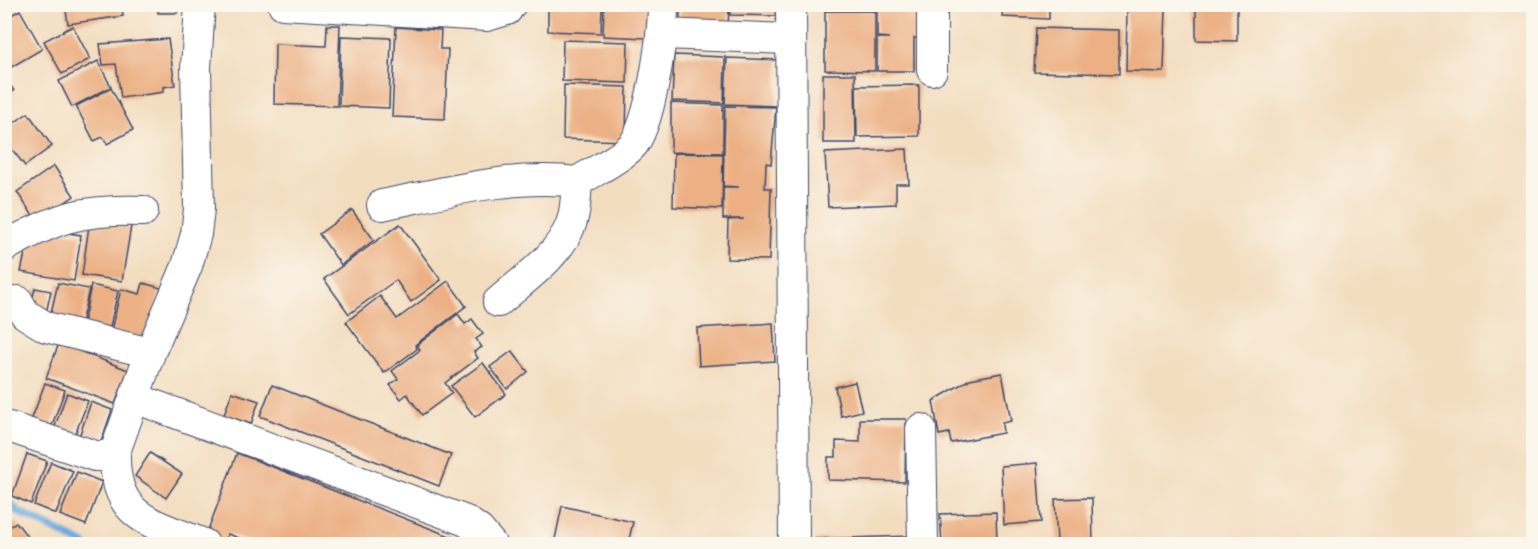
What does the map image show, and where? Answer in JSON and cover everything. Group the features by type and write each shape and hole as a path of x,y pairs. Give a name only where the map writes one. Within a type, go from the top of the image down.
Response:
{"street":[{"path":"200,4 196,68 199,209 196,234 187,266 150,353 115,452 114,477 119,493 129,509 150,522 204,544"},
{"path":"283,4 382,7 488,16 507,10 511,4"},
{"path":"382,205 518,181 548,178 577,182 633,146 644,123 663,34 663,4"},
{"path":"791,4 789,39 794,544"},
{"path":"932,4 932,70"},
{"path":"663,34 789,39"},
{"path":"498,302 537,268 563,240 572,222 577,182"},
{"path":"4,247 43,225 77,214 105,210 143,211"},
{"path":"18,301 25,314 46,327 150,353"},
{"path":"135,398 466,521 479,530 491,544"},
{"path":"9,427 95,456 105,456 115,452"},
{"path":"921,429 923,544"}],"building":[{"path":"65,4 122,4 123,16 68,24"},
{"path":"135,4 187,4 187,7 177,7 177,13 158,13 158,7 135,8"},
{"path":"548,4 602,4 601,33 548,31"},
{"path":"604,4 648,4 647,38 603,36"},
{"path":"680,4 729,4 728,30 680,28"},
{"path":"730,4 781,4 781,16 730,15"},
{"path":"824,4 876,4 876,10 824,10"},
{"path":"877,4 922,4 922,38 914,38 914,71 877,71 877,38 889,38 877,37"},
{"path":"1003,4 1049,4 1049,19 1002,17"},
{"path":"1196,4 1237,4 1237,41 1196,40"},
{"path":"1127,7 1166,8 1164,72 1126,71"},
{"path":"20,10 42,49 8,69 4,62 4,19"},
{"path":"825,11 875,11 875,71 825,70"},
{"path":"327,25 340,25 337,106 274,104 275,44 326,46"},
{"path":"73,26 90,59 62,74 44,41"},
{"path":"396,27 441,30 440,49 448,49 445,119 392,117"},
{"path":"1036,28 1119,30 1119,74 1034,72"},
{"path":"341,36 391,38 389,108 339,106"},
{"path":"168,39 175,85 164,87 164,92 121,98 116,64 103,65 100,44"},
{"path":"563,40 628,42 627,83 562,81"},
{"path":"674,55 725,57 724,103 672,101"},
{"path":"727,58 778,60 777,106 725,104"},
{"path":"98,61 111,87 72,107 59,81"},
{"path":"823,74 855,74 856,143 823,143"},
{"path":"4,76 14,91 4,97"},
{"path":"564,85 627,87 626,141 563,139"},
{"path":"919,85 919,136 857,137 856,86"},
{"path":"111,88 133,130 107,144 103,137 94,141 76,106"},
{"path":"671,103 723,105 723,153 671,152"},
{"path":"725,106 776,107 771,164 766,163 765,188 771,188 769,260 727,259 728,220 744,219 723,219 723,187 739,187 723,186"},
{"path":"28,113 52,146 25,166 4,139 4,130"},
{"path":"907,149 909,184 896,184 896,204 828,207 825,153"},
{"path":"674,153 723,154 722,209 673,207"},
{"path":"54,166 74,196 37,222 17,192"},
{"path":"352,210 374,240 341,265 319,234"},
{"path":"90,219 131,226 122,281 82,275"},
{"path":"400,224 441,280 411,302 396,280 349,314 324,279"},
{"path":"49,230 81,235 74,281 21,272 26,249"},
{"path":"448,281 466,306 415,345 417,349 384,373 346,322 380,296 397,319"},
{"path":"58,283 89,289 81,324 50,317"},
{"path":"143,283 161,288 147,340 111,331 121,289 140,294"},
{"path":"91,285 118,291 109,331 83,325"},
{"path":"35,288 51,291 46,313 30,309"},
{"path":"458,314 465,324 472,319 483,334 476,339 482,347 474,352 478,358 445,383 452,393 422,415 407,394 401,399 390,385 398,379 392,371 420,350 417,345"},
{"path":"773,323 775,361 699,366 697,328"},
{"path":"59,343 128,370 115,404 46,378"},
{"path":"512,351 528,372 507,389 490,367"},
{"path":"483,363 506,394 475,417 451,386"},
{"path":"1002,373 1011,421 1002,423 1003,433 951,443 949,433 939,435 933,401 970,379"},
{"path":"855,382 862,411 841,416 835,387"},
{"path":"45,383 65,390 51,428 31,421"},
{"path":"272,385 451,455 439,486 260,416"},
{"path":"232,392 259,401 251,424 224,415"},
{"path":"67,393 88,401 74,437 54,429"},
{"path":"91,402 112,410 100,445 79,437"},
{"path":"860,419 906,419 905,482 828,480 828,457 836,457 836,441 860,442"},
{"path":"150,453 182,474 166,498 135,476"},
{"path":"237,453 470,544 255,544 228,534 222,544 205,538"},
{"path":"27,454 47,461 31,504 12,496"},
{"path":"51,462 73,471 56,514 34,505"},
{"path":"1037,463 1041,522 1004,525 1001,466"},
{"path":"77,472 102,482 86,525 60,515"},
{"path":"1092,498 1093,544 1057,544 1055,499"},
{"path":"562,506 633,522 628,544 554,544"},
{"path":"996,512 997,544 942,544 940,514"},
{"path":"16,522 31,541 27,544 4,544 4,531"},
{"path":"911,536 911,544 815,544 815,539"}],"waterway":[{"path":"4,496 17,511 84,544"}]}
